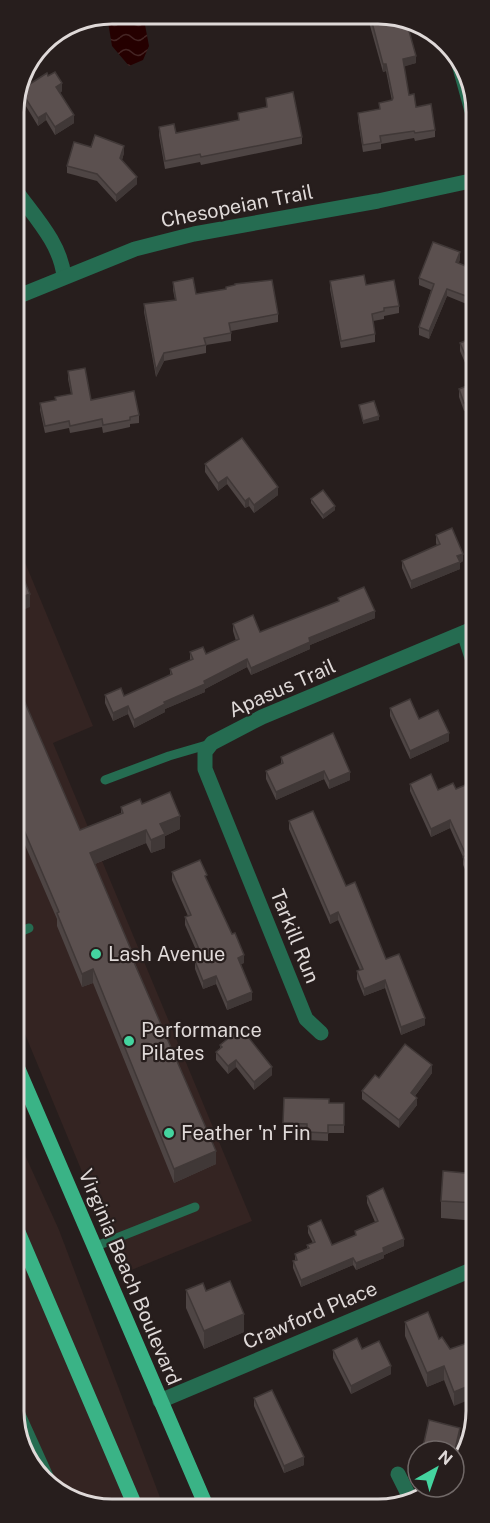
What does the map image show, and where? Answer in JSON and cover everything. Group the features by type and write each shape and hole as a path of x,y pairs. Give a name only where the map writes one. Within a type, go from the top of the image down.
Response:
{"main road":[{"name":"Virginia Beach Boulevard","path":"24,1083 203,1499"},
{"path":"24,1247 132,1499"}],"street":[{"name":"Chesopeian Trail","path":"24,294 135,249 194,234 378,201 466,182"},
{"path":"24,202 57,248 63,262 64,277"},
{"name":"Apasus Trail","path":"212,743 262,717 466,633"},
{"name":"Tarkill Run","path":"212,743 206,752 206,769 306,1019 321,1033"},
{"name":"Crawford Place","path":"160,1401 466,1272"},
{"path":"398,1474 408,1493"}],"lane":[{"path":"105,780 212,743"},
{"path":"24,930 28,928"},
{"path":"94,1247 195,1207"},
{"path":"26,1424 45,1468"}],"shaded area":[{"path":"24,560 93,726 53,743 252,1221 124,1273 24,1032"},
{"path":"24,1153 59,1230 161,1499 112,1499 84,1494 68,1487 50,1473 36,1455 31,1444 24,1411"}],"water":[{"path":"108,24 145,24 149,46 143,60 129,66 112,46"}],"building":[{"path":"372,24 395,26 409,30 416,56 403,59 409,95 414,94 416,107 431,104 435,130 380,136 381,142 363,145 358,113 380,109 379,103 393,98 386,64 383,64"},
{"path":"55,72 62,83 56,87 74,115 55,127 46,113 38,118 26,98 29,85 47,73 48,76"},
{"path":"293,92 302,137 201,157 200,154 165,161 159,127 174,124 176,133 239,120 238,113 267,107 266,98"},
{"path":"95,135 124,146 120,158 137,177 116,195 97,174 67,166 74,142 91,147"},
{"path":"433,242 460,252 456,262 466,266 466,296 447,289 429,331 419,327 434,284 419,278"},
{"path":"364,275 366,285 394,280 399,306 384,308 384,311 372,314 375,334 341,341 330,281"},
{"path":"193,278 196,294 226,289 235,284 272,280 278,314 229,323 231,333 204,338 206,345 164,353 156,370 144,304 176,300 173,282"},
{"path":"466,341 466,357 460,343"},
{"path":"85,368 91,400 134,391 139,415 130,417 130,420 103,425 102,419 70,426 69,421 45,426 40,403 72,394 68,371"},
{"path":"466,386 466,402 464,403 459,389"},
{"path":"374,401 379,416 363,421 359,405"},
{"path":"242,438 278,487 254,505 249,498 245,501 227,477 218,483 205,464"},
{"path":"323,490 335,506 323,515 311,499"},
{"path":"452,528 463,554 457,556 460,562 411,581 402,561 440,544 436,535"},
{"path":"24,580 30,594 24,596"},
{"path":"364,587 375,611 309,638 310,642 251,668 247,659 204,681 205,684 164,702 165,704 134,720 128,706 113,713 105,695 121,688 124,696 172,674 170,669 193,659 190,652 203,647 206,654 239,639 233,624 253,615 260,632 339,601 338,598"},
{"path":"410,699 419,719 438,710 449,733 410,751 390,708"},
{"path":"24,700 80,830 123,813 121,807 140,799 142,804 170,792 180,816 160,824 165,834 151,840 146,830 90,853 132,952 130,953 216,1151 174,1169 93,969 82,974 57,913 59,912 24,830"},
{"path":"333,733 350,772 329,781 324,771 276,792 266,771 283,763 281,757"},
{"path":"431,774 438,790 453,783 456,789 466,785 466,855 450,820 431,829 410,784"},
{"path":"313,811 346,886 355,882 386,959 399,954 425,1018 401,1027 385,980 364,989 357,971 363,969 338,912 330,916 289,821"},
{"path":"200,860 207,875 205,876 244,955 238,958 252,992 227,1002 216,976 203,981 195,961 203,958 185,917 191,915 172,872"},
{"path":"241,1028 272,1067 254,1082 236,1060 228,1066 216,1052 222,1047 220,1045"},
{"path":"405,1044 432,1065 411,1093 417,1098 399,1120 362,1091 375,1075 379,1078"},
{"path":"284,1098 329,1099 329,1103 344,1103 344,1125 328,1125 328,1133 307,1132 307,1124 283,1123"},
{"path":"443,1171 466,1173 466,1202 441,1201"},
{"path":"383,1188 404,1239 383,1248 384,1252 356,1263 353,1258 301,1280 293,1261 297,1260 295,1254 309,1248 307,1245 315,1242 308,1226 321,1220 332,1245 356,1235 355,1231 378,1221 367,1196"},
{"path":"230,1281 244,1314 204,1331 186,1290 203,1283 206,1291"},
{"path":"428,1312 439,1339 442,1337 450,1349 466,1343 466,1387 454,1392 444,1366 427,1373 405,1322"},
{"path":"357,1338 362,1349 379,1341 391,1366 351,1386 333,1350"},
{"path":"272,1390 304,1457 284,1466 254,1398"},
{"path":"429,1420 460,1428 457,1439 425,1439"}],"place":[{"name":"Lash Avenue","path":"96,954"},
{"name":"Performance Pilates","path":"129,1041"},
{"name":"Feather 'n' Fin","path":"169,1133"}]}
